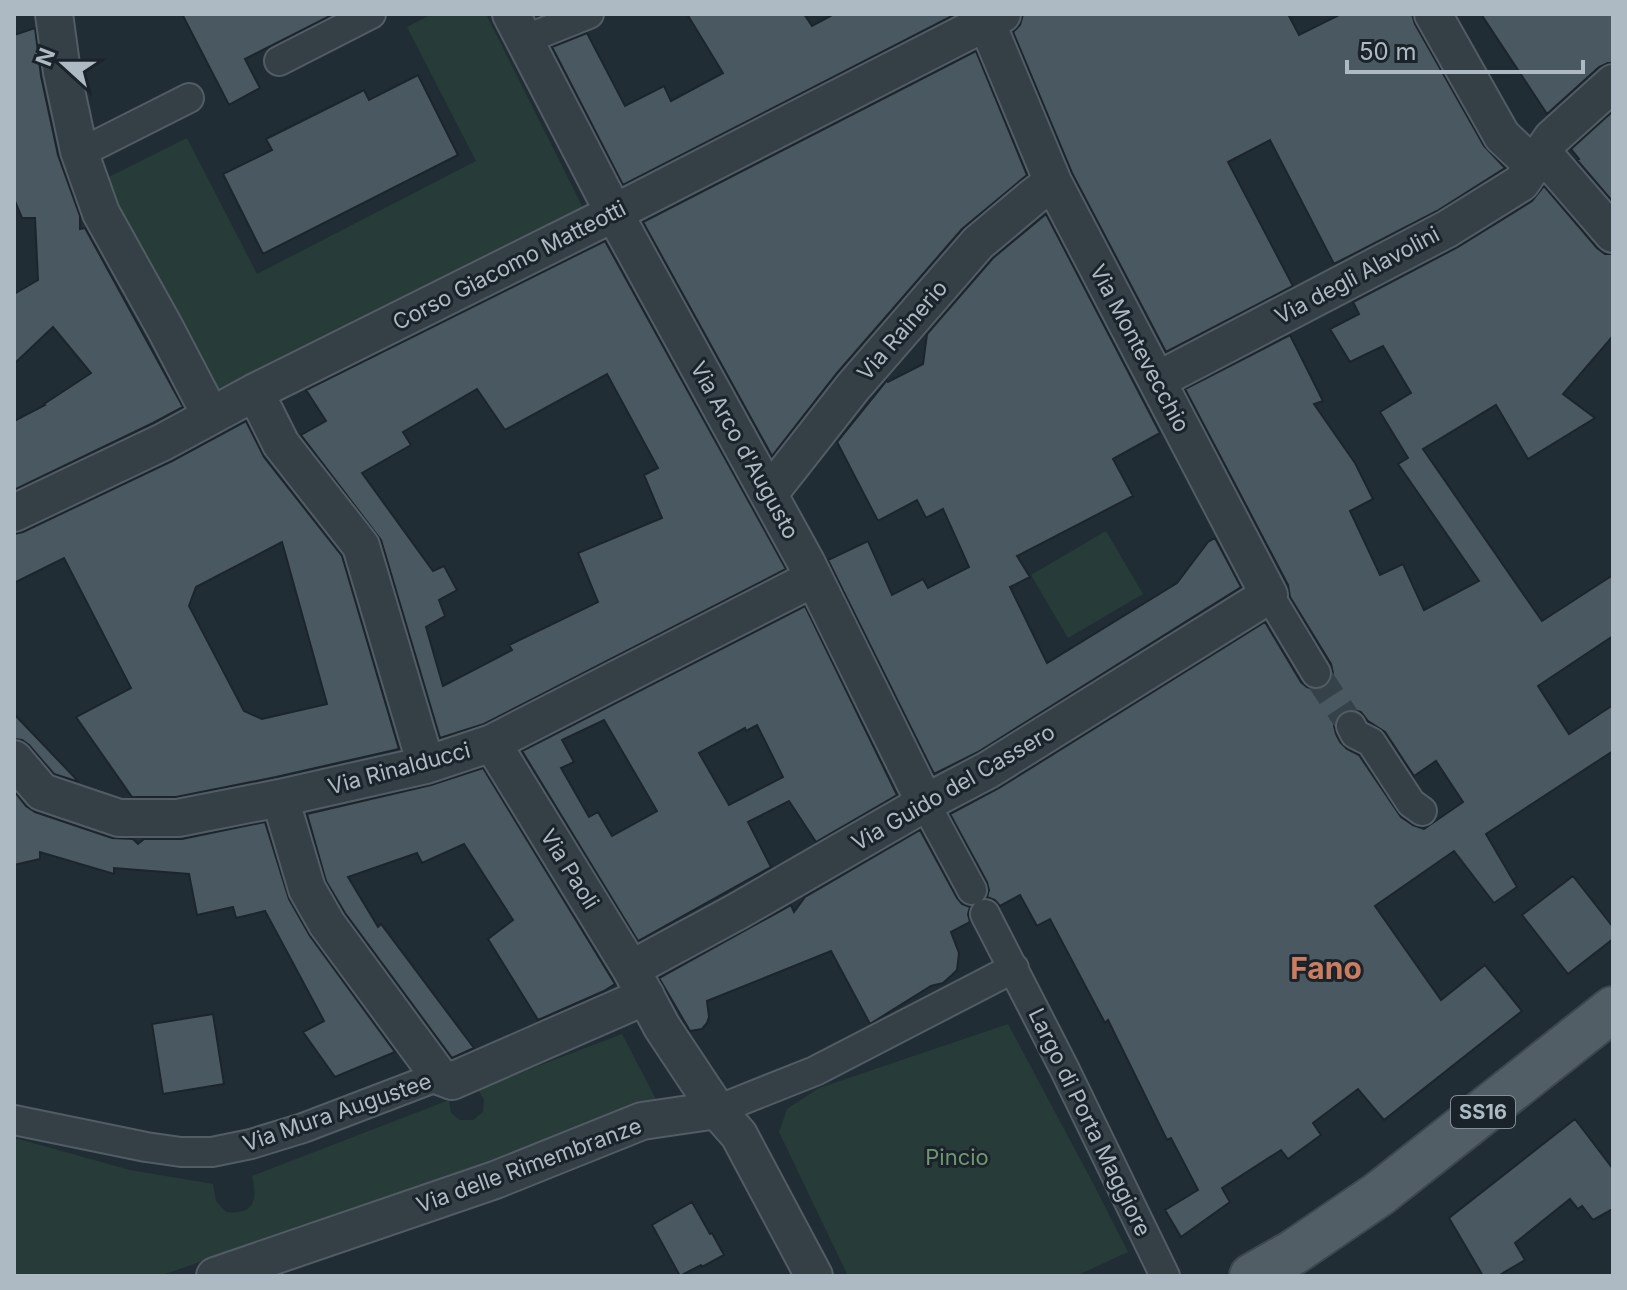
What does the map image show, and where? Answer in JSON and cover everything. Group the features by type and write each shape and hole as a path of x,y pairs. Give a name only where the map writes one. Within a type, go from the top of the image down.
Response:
{"main road":[{"name":"SS16","path":"1252,1276 1294,1252 1379,1194 1613,1009"},
{"name":"SS16","path":"1301,1276 1379,1194"}],"street":[{"path":"54,14 62,72 79,151 101,213 211,416"},
{"path":"279,61 371,14"},
{"path":"517,27 589,14"},
{"path":"1433,14 1502,136 1538,159 1613,234"},
{"name":"Via Montevecchio","path":"991,17 1053,182 1269,595 1316,673"},
{"name":"Corso Giacomo Matteotti","path":"14,513 123,462 255,392 614,213 991,17"},
{"name":"Via Arco d'Augusto","path":"517,27 614,213 814,578 925,803 1014,968"},
{"name":"Via degli Alavolini","path":"1158,380 1447,229 1521,183 1552,138 1613,83"},
{"path":"79,151 189,98"},
{"name":"Via Rainerio","path":"769,494 853,387 978,243 1053,182"},
{"path":"255,392 281,444 361,546 426,765"},
{"name":"Via Rinalducci","path":"14,759 42,792 119,818 178,818 426,765 492,743 814,578"},
{"name":"Via Guido del Cassero","path":"639,983 738,911 988,770 1269,595"},
{"path":"1353,730 1371,742 1411,803 1422,811"},
{"name":"Via Paoli","path":"492,743 639,983 662,1027 717,1110 739,1135 814,1276"},
{"path":"280,798 307,889 327,924 439,1076"},
{"name":"Via delle Rimembranze","path":"215,1276 495,1180 642,1121 717,1110 815,1071 1014,968"},
{"name":"Largo di Porta Maggiore","path":"1014,968 1165,1276"},
{"name":"Via Mura Augustee","path":"14,1120 181,1152 212,1152 251,1144 303,1128 439,1076 452,1081 639,983"}],"green space":[{"path":"432,14 486,14 584,210 212,397 99,182 187,138 257,274 476,161 407,27"},
{"path":"1106,531 1143,594 1068,638 1031,575"},
{"name":"Pincio","path":"1008,1024 1128,1252 1076,1276 848,1276 779,1132 787,1109 819,1088"},
{"path":"622,1034 657,1101 488,1164 159,1276 14,1276 15,1138 130,1170 213,1184 216,1201 226,1212 243,1211 254,1199 252,1176 449,1100 451,1113 460,1120 473,1120 483,1112 484,1100 478,1089"}],"building":[{"path":"182,14 334,14 245,59 260,88 229,105"},
{"path":"687,14 804,14 812,26 834,14 956,14 623,185 552,47 587,33 625,106 664,86 671,101 723,73"},
{"path":"1023,14 1288,14 1299,35 1341,14 1412,14 1484,146 1505,168 1437,211 1334,264 1270,140 1228,162 1293,286 1166,352 1072,173 1013,32 1020,25"},
{"path":"1481,14 1613,14 1613,63 1599,67 1547,114"},
{"path":"35,28 41,76 58,155 80,216 80,229 85,228 183,407 14,490 14,421 45,405 91,373 53,327 14,364 14,294 38,280 35,218 22,218 14,199 14,35"},
{"path":"976,51 1027,175 962,229 837,373 772,456 643,222"},
{"path":"418,75 458,155 263,254 223,174 272,150 266,139 364,90 369,100"},
{"path":"1613,111 1613,202 1571,149"},
{"path":"1544,186 1597,248 1605,254 1613,254 1613,336 1563,394 1595,418 1528,459 1496,405 1423,449 1542,621 1613,575 1613,636 1538,686 1569,734 1613,705 1613,751 1486,834 1517,887 1494,903 1454,851 1375,906 1441,1000 1485,965 1522,1011 1384,1120 1358,1089 1313,1123 1321,1135 1288,1159 1281,1150 1222,1188 1230,1202 1181,1237 1165,1210 1198,1190 1171,1138 1167,1140 1108,1020 1105,1023 1050,919 1037,926 1020,895 1000,906 987,897 987,882 950,814 999,788 1265,622 1301,682 1317,690 1330,682 1333,673 1331,664 1290,597 1288,585 1185,389 1290,335 1323,401 1314,404 1355,463 1373,499 1350,511 1380,575 1403,564 1424,610 1479,581 1398,464 1408,458 1380,412 1411,393 1383,346 1350,362 1330,329 1359,314 1353,302 1458,247 1532,201","holes":["1351,709 1361,712 1368,721 1385,732 1414,776 1436,761 1463,802 1424,829 1401,817 1359,755 1347,749 1336,734 1336,717"]},
{"path":"1046,214 1160,433 1113,459 1133,496 1017,556 1030,577 1010,587 1047,663 1177,583 1208,542 1215,538 1241,587 978,752 934,774 828,560 868,541 892,595 923,579 928,588 969,567 943,509 926,518 917,500 878,521 837,442 887,380 923,364 927,334 993,258"},
{"path":"605,241 786,569 484,724 440,738 381,540 301,435 326,421 306,390","holes":["607,374 658,468 644,475 662,518 578,553 598,602 509,645 512,650 443,686 426,627 445,616 439,600 457,590 444,566 433,571 362,473 411,445 403,432 477,389 505,430"]},
{"path":"246,421 264,457 342,556 399,749 176,797 132,797 76,717 131,688 64,558 14,583 14,534 172,461","holes":["282,542 327,704 262,719 244,711 189,606 196,587"]},
{"path":"805,606 897,795 816,842 789,801 748,822 771,867 638,941 522,751","holes":["604,720 657,811 612,836 598,812 589,817 561,768 574,762 562,740","757,725 783,777 729,805 699,753 745,728 746,731"]},
{"path":"14,714 79,782 54,774 29,745 14,739"},
{"path":"483,768 615,984 538,1020 488,939 513,920 464,844 422,863 417,853 348,877 378,927 381,924 474,1048 452,1058 345,913 326,881 307,814 431,785"},
{"path":"14,791 35,812 112,838 133,839 138,844 144,839 182,839 265,822 289,899 310,936 395,1052 335,1077 303,1032 324,1021 265,911 236,918 233,907 197,915 189,874 114,868 114,874 40,852 40,859 14,865"},
{"path":"920,830 957,898 970,907 970,922 951,932 959,953 957,970 943,983 931,986 870,1024 831,951 707,1001 707,1023 702,1029 690,1031 659,978 791,905 794,912 805,897"},
{"path":"1573,876 1613,927 1613,939 1568,974 1522,915"},
{"path":"213,1014 224,1084 163,1094 152,1024"},
{"path":"1575,1119 1613,1169 1613,1209 1593,1220 1582,1206 1578,1209 1570,1199 1515,1243 1525,1260 1498,1276 1483,1276 1449,1218"},
{"path":"692,1202 724,1255 680,1276 652,1225"}],"tunnel":[{"path":"1316,673 1351,726"}],"district":[{"name":"Fano","path":"1326,968"}]}
